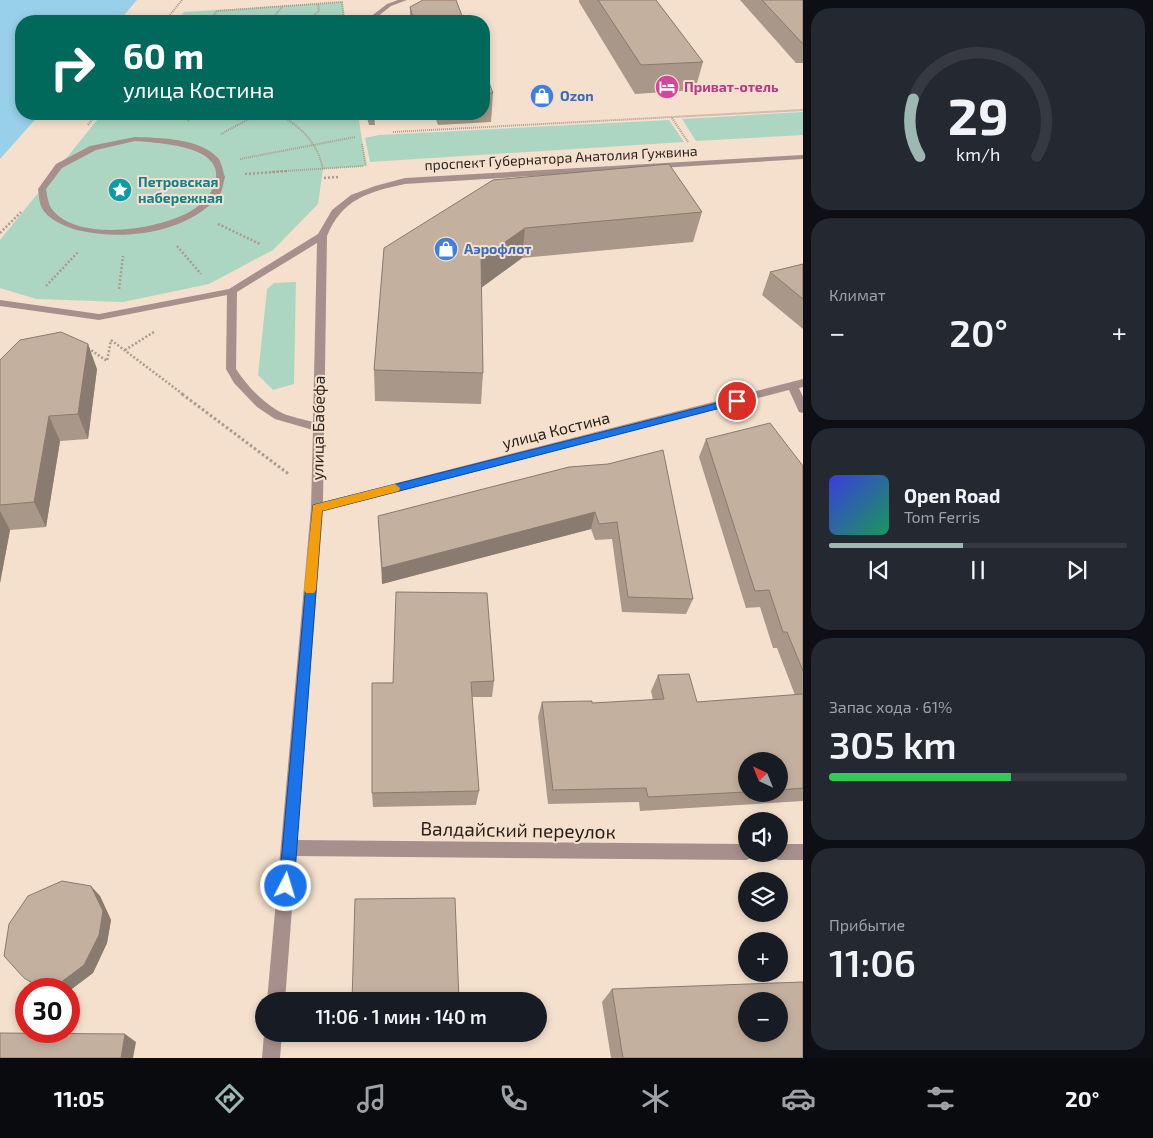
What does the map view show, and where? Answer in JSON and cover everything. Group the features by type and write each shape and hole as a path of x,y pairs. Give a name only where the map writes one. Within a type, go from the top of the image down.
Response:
{"street":[{"path":"376,15 389,5 404,0"},
{"path":"135,139 172,141 197,148 215,160 221,177 215,196 194,213 160,227 126,233 96,232 65,224 46,208 42,190 59,166 93,148 135,139"},
{"name":"проспект Губернатора Анатолия Гужвина","path":"330,216 338,207 362,192 405,181 803,157"},
{"name":"улица Бабефа","path":"277,992 317,502 322,236 330,216"},
{"path":"0,303 99,317 232,292 322,236"},
{"path":"232,292 231,369 238,380 261,404 279,416 318,427"},
{"path":"798,385 803,409"},
{"name":"улица Костина","path":"317,502 798,385"},
{"name":"Валдайский переулок","path":"290,848 738,852"},
{"path":"788,852 803,852"},
{"path":"271,1058 272,1042"}],"path":[{"path":"170,15 182,0"},
{"path":"214,15 217,11 342,2 343,15"},
{"path":"315,15 319,11 318,4"},
{"path":"275,15 283,6"},
{"path":"390,132 803,110"},
{"path":"672,117 690,144"},
{"path":"197,148 247,120"},
{"path":"289,120 298,125 315,145 323,169"},
{"path":"215,160 253,158 361,136"},
{"path":"194,213 288,257"},
{"path":"160,227 218,294"},
{"path":"26,308 96,232"},
{"path":"116,314 126,233"},
{"path":"111,340 317,502"}],"green space":[{"path":"342,2 344,15 181,15 184,12"},
{"path":"803,112 803,135 696,141 682,119"},
{"path":"97,120 359,120 366,166 323,169 318,204 273,250 209,284 123,302 36,299 0,288 0,240"},
{"path":"669,120 684,142 370,162 365,138 379,135"},
{"path":"296,282 294,384 273,390 258,375 267,289 274,283"}],"water":[{"path":"0,0 137,0 124,15 15,15 15,120 35,120 0,159"}],"building":[{"path":"423,0 456,0 462,15 412,15 410,7"},
{"path":"598,0 656,0 703,62 641,65"},
{"path":"762,0 803,0 803,44"},
{"path":"669,164 702,212 525,228 481,259 483,373 374,370 384,248 493,180"},
{"path":"803,264 803,299 770,272"},
{"path":"61,332 88,344 78,414 49,416 34,502 0,505 0,360 20,340"},
{"path":"770,423 803,466 803,671 787,632 783,632 769,590 755,591 706,439"},
{"path":"663,450 693,599 628,597 617,522 599,524 595,512 382,568 378,516 569,467 608,464"},
{"path":"396,592 487,593 494,681 471,682 479,791 372,793 372,683 393,683"},
{"path":"689,674 697,702 803,694 803,788 788,789 788,752 738,752 738,792 648,797 646,788 553,790 542,702 592,701 592,703 664,699 658,675"},
{"path":"62,881 91,886 103,911 99,935 84,965 67,978 24,978 4,956 9,924 28,896"},
{"path":"455,898 459,992 352,992 355,899"},
{"path":"803,982 803,1058 623,1058 612,989"},
{"path":"0,1033 15,1033 15,1043 80,1043 80,1034 125,1034 121,1058 0,1058"}],"slow traffic":[{"path":"310,590 317,508 395,488"}],"place":[{"name":"Приват-отель","path":"667,87"},
{"name":"Ozon","path":"542,96"},
{"name":"Петровская набережная","path":"120,190"},
{"name":"Аэрофлот","path":"446,249"}],"route":[{"path":"286,886 317,508 737,401"}]}
